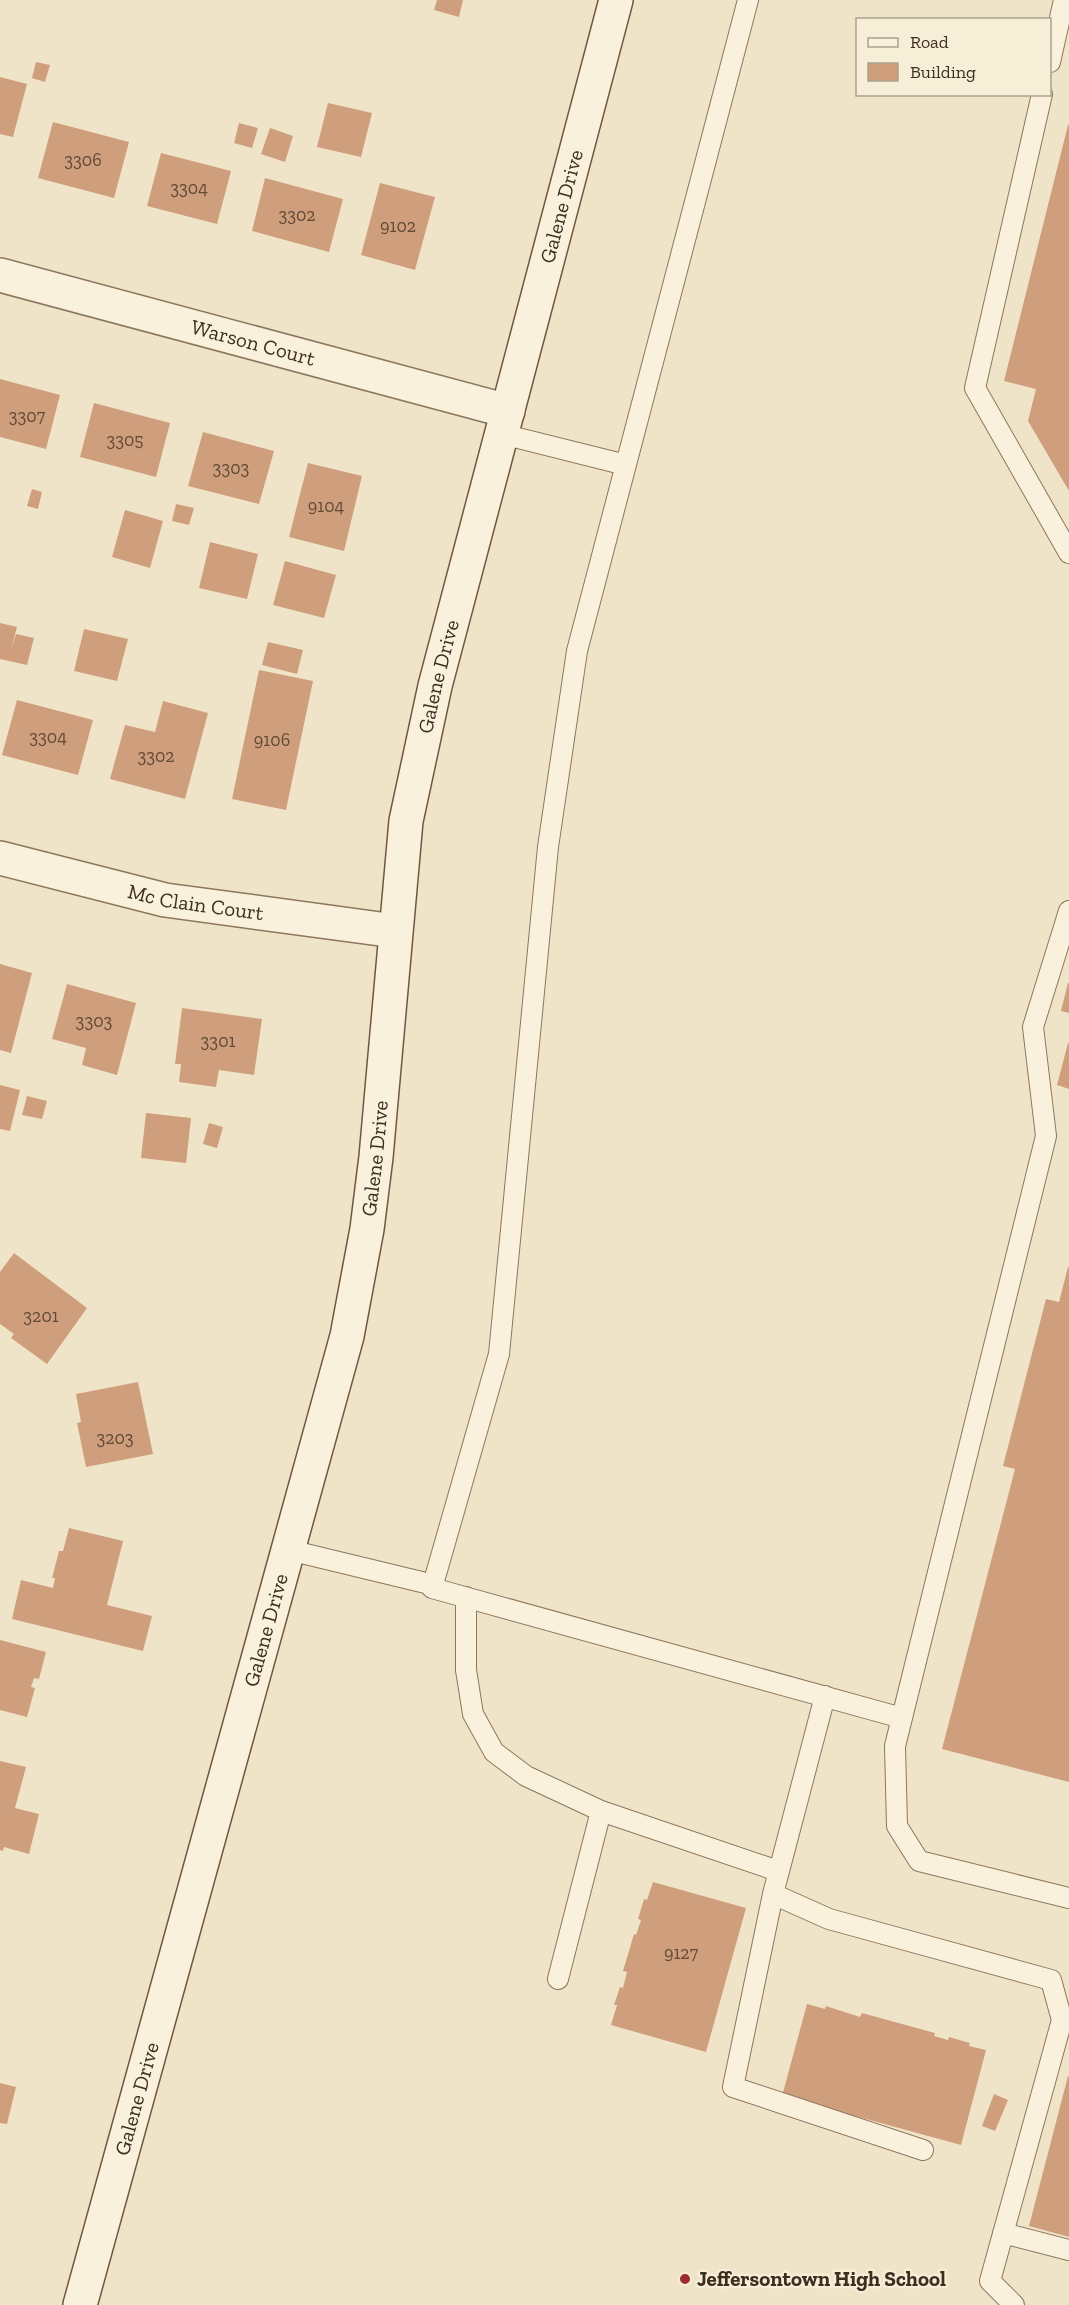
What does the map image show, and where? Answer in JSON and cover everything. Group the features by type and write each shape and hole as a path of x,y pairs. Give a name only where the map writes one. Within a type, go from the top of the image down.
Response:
{"street":[{"name":"Galene Drive","path":"81,2305 347,1336 367,1229 376,1157 406,821 435,686 616,0"},
{"name":"Warson Court","path":"0,274 505,422"},
{"name":"Mc Clain Court","path":"0,858 165,900 395,931"}],"lane":[{"path":"748,0 577,651 548,847 499,1354 432,1588 902,1718"},
{"path":"1051,58 1064,0"},
{"path":"1042,96 975,388 1069,553"},
{"path":"505,422 626,465"},
{"path":"1069,911 1033,1027 1046,1136 895,1746 897,1826 919,1861 1069,1898"},
{"path":"289,1550 434,1585"},
{"path":"466,1598 466,1670 473,1714 494,1752 526,1776 601,1810 778,1871"},
{"path":"825,1696 772,1894 733,2087 923,2150"},
{"path":"558,1979 601,1810"},
{"path":"772,1894 829,1918 1051,1980 1062,2020 990,2281 1014,2305"},
{"path":"1003,2233 1069,2250"}],"building":[{"path":"437,0 463,0 459,17 434,10"},
{"path":"36,62 50,65 45,82 32,78"},
{"path":"0,77 27,84 13,137 0,134"},
{"path":"328,103 372,113 361,157 317,147"},
{"path":"53,122 129,142 114,198 38,178"},
{"path":"239,123 258,128 252,148 234,143"},
{"path":"1068,125 1069,491 1028,421 1036,389 1004,381"},
{"path":"270,128 293,136 285,162 261,154"},
{"path":"161,153 231,171 217,224 147,206"},
{"path":"265,178 343,199 329,252 252,231"},
{"path":"380,183 435,197 415,270 361,255"},
{"path":"0,379 60,395 46,449 0,437"},
{"path":"94,403 170,423 156,477 80,457"},
{"path":"203,432 274,451 259,504 188,486"},
{"path":"308,463 362,476 344,551 289,537"},
{"path":"32,489 42,492 38,509 27,506"},
{"path":"176,504 194,508 189,525 172,521"},
{"path":"125,510 163,521 150,568 112,557"},
{"path":"210,542 258,554 247,599 199,588"},
{"path":"285,561 336,575 324,618 273,605"},
{"path":"0,623 17,627 11,650 16,634 34,638 27,665 0,659"},
{"path":"84,629 128,639 117,681 74,671"},
{"path":"268,642 303,650 297,674 262,665"},
{"path":"259,670 313,681 286,810 232,799"},
{"path":"17,700 93,720 78,775 2,755"},
{"path":"163,701 208,713 185,799 110,779 125,725 155,732"},
{"path":"0,964 32,973 11,1053 0,1050"},
{"path":"1069,983 1069,1013 1061,1011"},
{"path":"67,984 136,1003 117,1075 82,1065 86,1048 52,1039"},
{"path":"182,1008 262,1019 254,1075 219,1070 216,1087 179,1082 181,1064 175,1064"},
{"path":"1069,1043 1069,1089 1057,1085"},
{"path":"0,1085 20,1090 10,1131 0,1129"},
{"path":"27,1096 47,1101 42,1119 22,1115"},
{"path":"146,1113 191,1118 186,1163 141,1158"},
{"path":"209,1123 223,1127 217,1148 203,1144"},
{"path":"14,1253 87,1308 47,1364 11,1338 14,1334 0,1324 0,1272"},
{"path":"1068,1267 1069,1782 942,1749 1015,1469 1003,1466 1046,1299 1059,1302"},
{"path":"138,1382 153,1454 86,1467 77,1423 81,1422 76,1394"},
{"path":"69,1528 123,1541 107,1605 152,1616 143,1651 12,1619 21,1580 53,1588 55,1578 52,1578 59,1551 63,1551"},
{"path":"0,1640 46,1652 39,1679 34,1678 31,1687 35,1688 27,1717 0,1710"},
{"path":"0,1761 26,1767 15,1808 39,1814 29,1854 4,1847 3,1851 0,1850"},
{"path":"653,1882 746,1908 706,2052 611,2025 617,2005 614,2005 620,1987 623,1988 627,1972 623,1971 634,1934 636,1935 641,1920 638,1919 644,1899 647,1900"},
{"path":"807,2004 825,2009 826,2006 860,2017 862,2013 935,2033 934,2036 948,2040 949,2037 970,2043 969,2046 986,2050 961,2145 782,2096"},
{"path":"1069,2076 1069,2237 1029,2226"},
{"path":"0,2083 16,2087 7,2124 0,2123"},
{"path":"994,2094 1008,2100 995,2131 982,2126"}],"place":[{"name":"Jeffersontown High School","path":"685,2279"}]}
